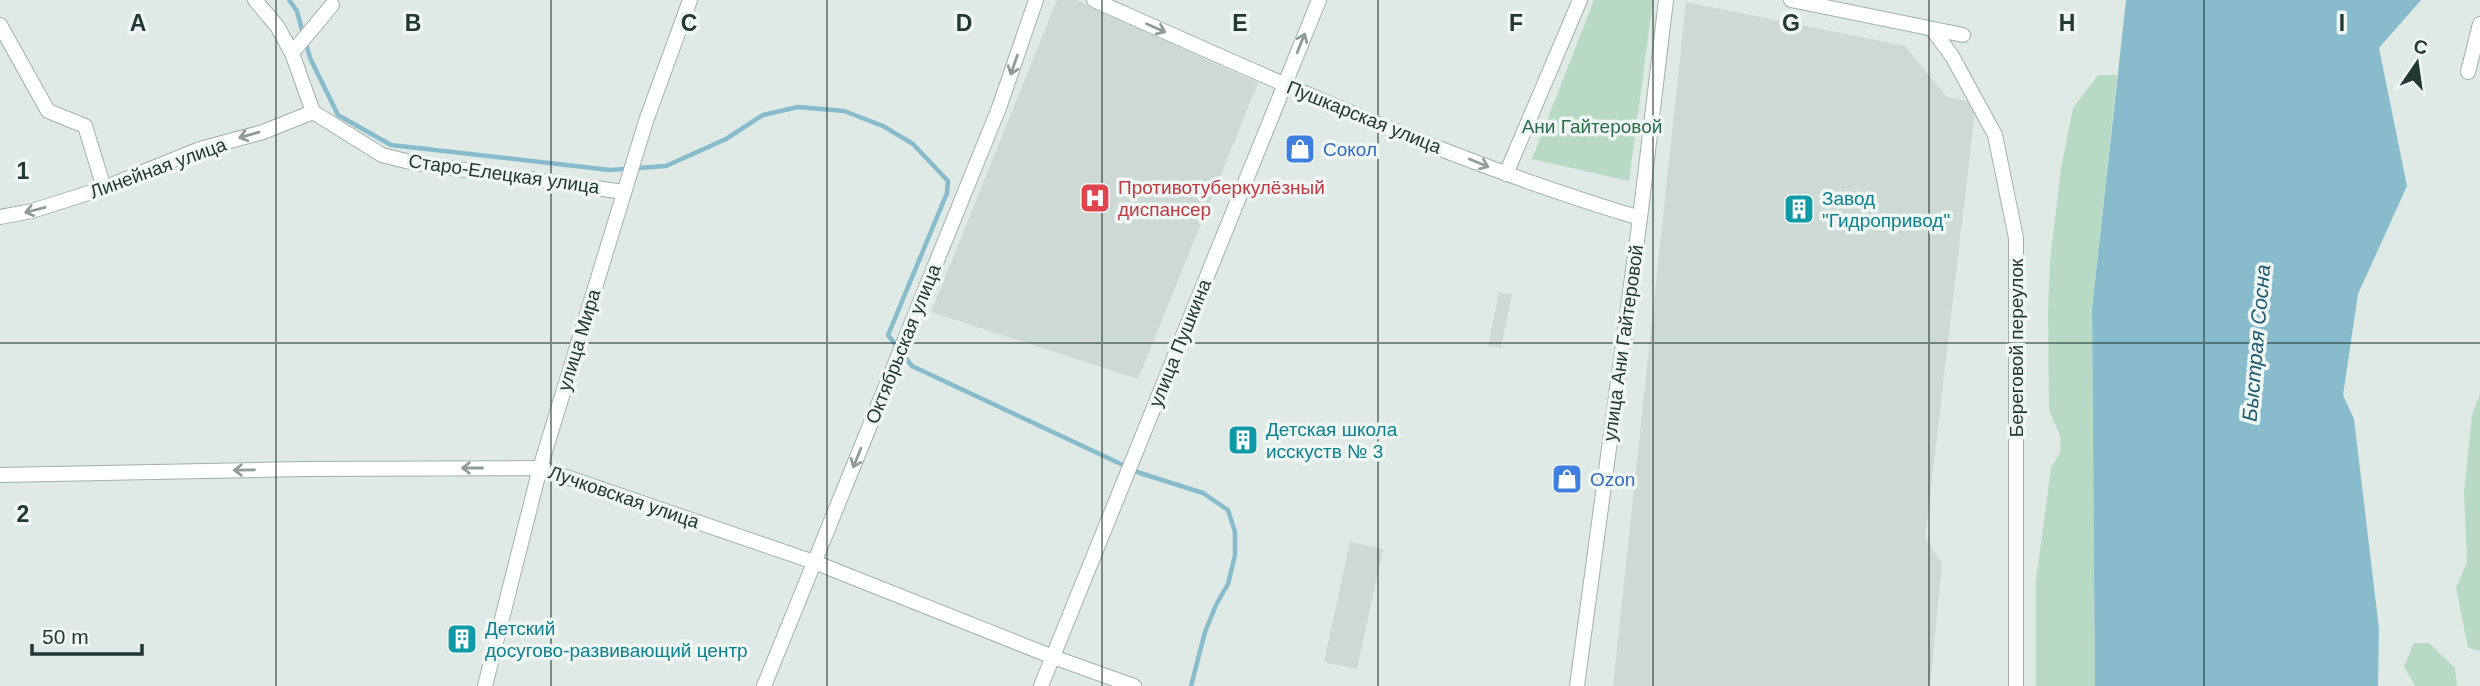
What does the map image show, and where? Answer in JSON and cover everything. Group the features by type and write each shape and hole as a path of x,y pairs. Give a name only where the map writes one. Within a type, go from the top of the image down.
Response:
{"street":[{"path":"255,0 277,26 292,53 313,112"},
{"name":"улица Мира","path":"485,686 540,468 639,144 691,0"},
{"name":"Октябрьская улица","path":"764,686 999,108 1036,0"},
{"name":"Пушкарская улица","path":"1094,0 1284,85 1506,174 1640,218"},
{"name":"улица Пушкина","path":"1041,686 1319,0"},
{"path":"1506,174 1580,0"},
{"name":"улица Ани Гайтеровой","path":"1577,686 1640,218 1666,0"},
{"path":"1791,0 1962,36"},
{"path":"292,53 332,5"},
{"path":"2468,72 2480,24"},
{"path":"0,25 48,111 86,126 104,188"},
{"name":"Береговой переулок","path":"1932,29 1952,57 1995,135 2016,237 2015,686"},
{"name":"Линейная улица","path":"0,217 32,211 104,188 200,149 263,132 313,112"},
{"name":"Старо-Елецкая улица","path":"313,112 382,155 414,163 624,192"},
{"name":"Лучковская улица","path":"0,475 540,468 814,562 1053,657 1134,686"}],"shaded area":[{"name":"Противотуберкулёзный диспансер","path":"1057,0 1076,0 1258,83 1138,379 931,312"},
{"path":"1686,2 1905,46 1947,97 1976,103 1925,538 1942,563 1930,686 1613,686"},
{"path":"1499,292 1512,295 1501,348 1488,346"},
{"path":"1350,542 1383,549 1357,669 1324,662"}],"green space":[{"name":"Ани Гайтеровой","path":"1594,0 1653,0 1629,181 1532,159"},
{"path":"2098,75 2117,75 2092,309 2095,686 2036,686 2036,581 2051,468 2061,451 2060,435 2049,410 2050,260 2061,169 2073,108"},
{"path":"2480,394 2480,651 2468,648 2456,588 2467,562 2464,492 2472,415"},
{"path":"2414,643 2429,643 2455,668 2457,686 2415,686 2404,666"}],"water":[{"name":"Быстрая Сосна","path":"2126,0 2421,0 2379,48 2407,186 2358,294 2343,395 2354,419 2379,629 2378,686 2095,686 2092,309"}],"waterway":[{"path":"289,0 297,11 303,34"},
{"path":"306,43 310,58 338,115 391,145 610,170 666,166 726,139 763,115 798,107 844,111 883,126 913,144 948,181 947,193 888,335 912,366 1140,473 1203,493 1228,510 1235,532 1235,555 1228,584 1205,632 1191,686"}],"place":[{"name":"Сокол","path":"1300,149"},
{"name":"Противотуберкулёзный диспансер","path":"1095,198"},
{"name":"Завод \"Гидропривод\"","path":"1799,209"},
{"name":"Детская школа исскуств № 3","path":"1243,440"},
{"name":"Ozon","path":"1567,479"},
{"name":"Детский досугово-развивающий центр","path":"462,639"}]}
